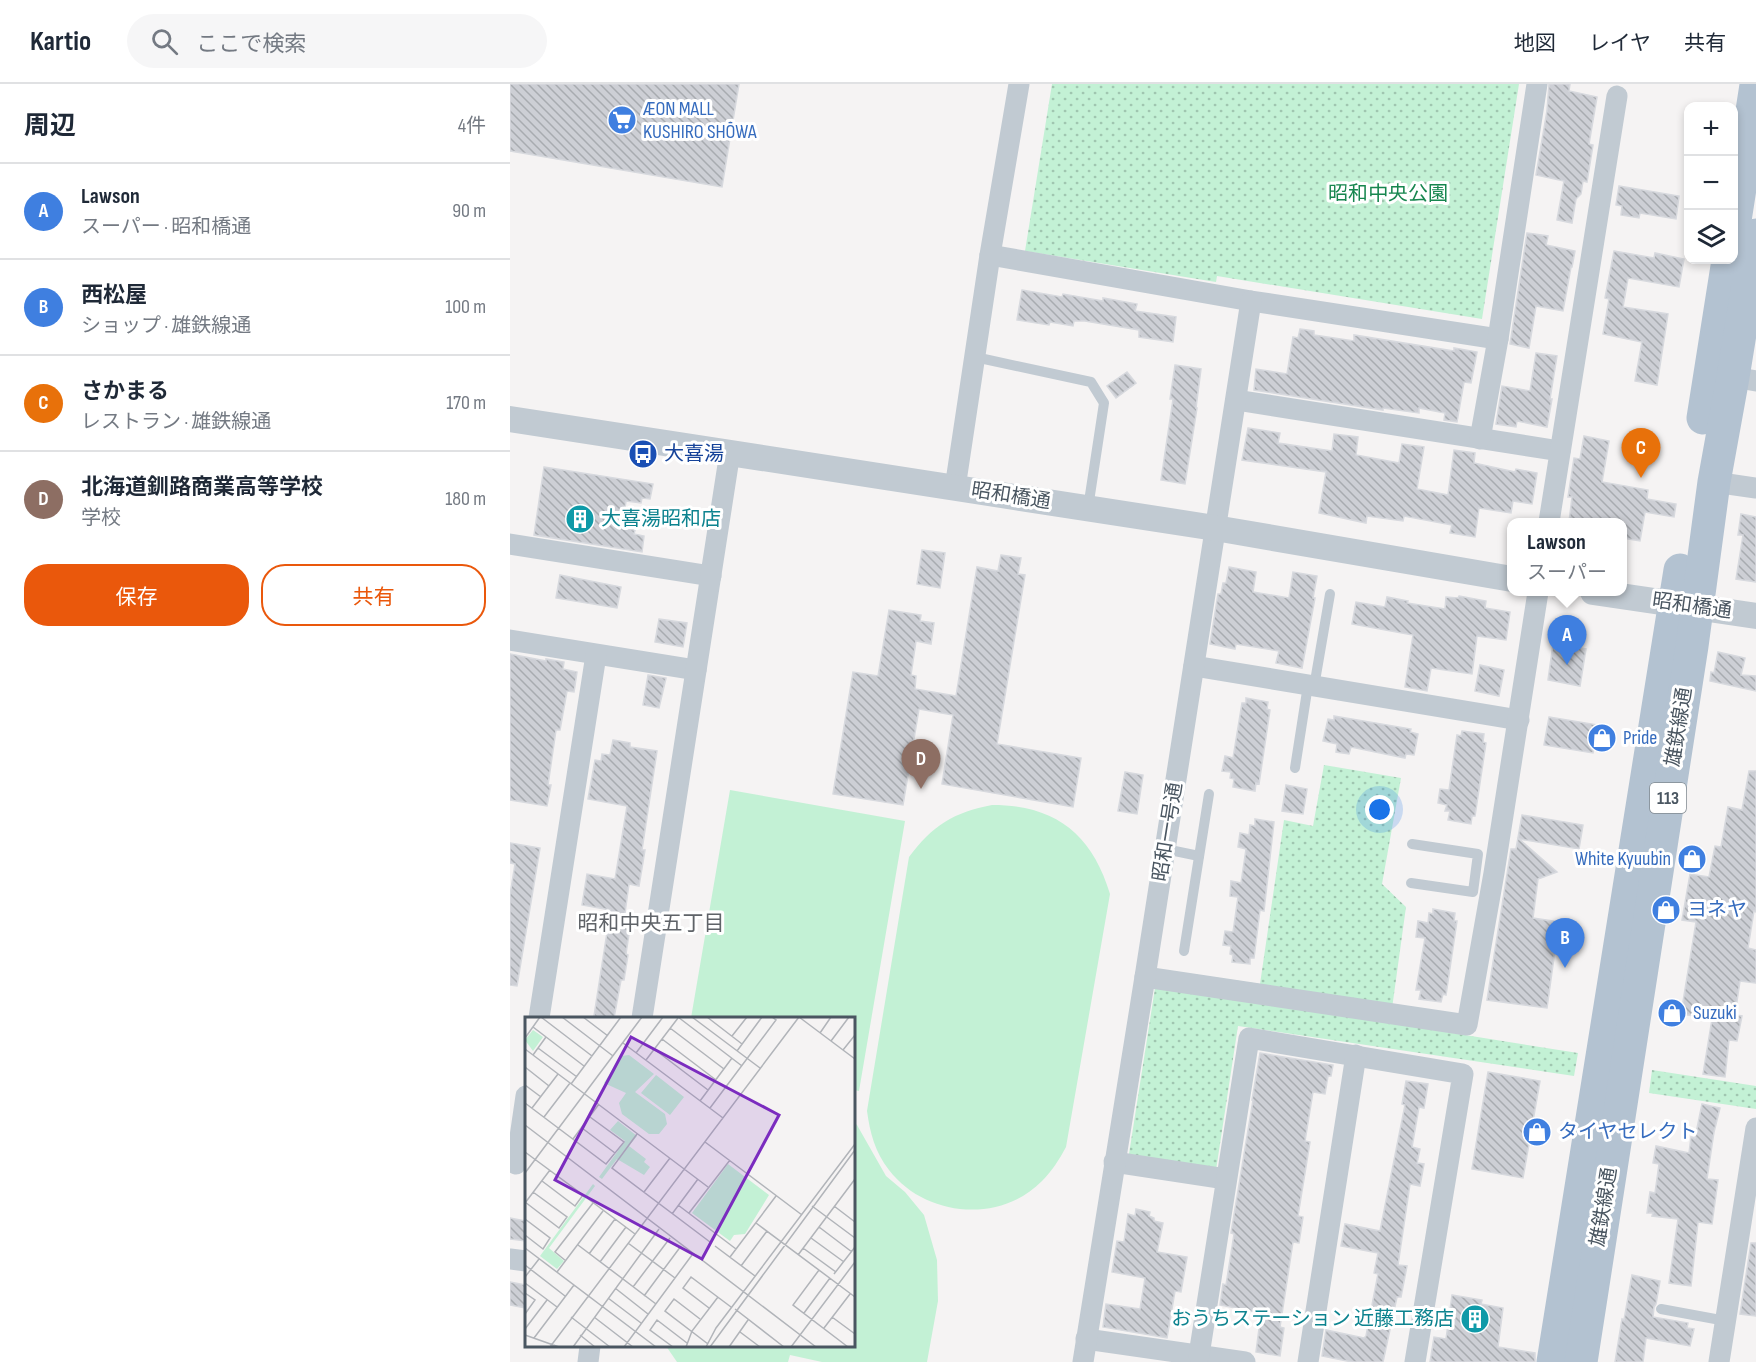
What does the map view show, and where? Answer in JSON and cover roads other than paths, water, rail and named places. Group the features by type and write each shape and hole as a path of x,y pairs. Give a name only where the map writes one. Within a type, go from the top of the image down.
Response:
{"main road":[{"path":"1737,210 1756,85"},
{"name":"雄鉄線通","path":"1553,1362 1745,270 1756,235"},
{"name":"雄鉄線通","path":"1581,1362 1686,605 1714,482 1745,379 1745,270"}],"street":[{"path":"955,488 990,255 1019,84"},
{"path":"1480,439 1537,84"},
{"path":"1550,518 1617,96"},
{"path":"990,255 1251,301 1497,339"},
{"name":"昭和一号通","path":"1083,1362 1251,301"},
{"path":"1236,400 1560,451"},
{"name":"昭和橋通","path":"510,419 1215,528 1507,578"},
{"path":"642,1017 730,452"},
{"path":"1714,482 1756,488"},
{"path":"510,544 711,576"},
{"path":"1145,977 1467,1025 1485,871 1519,720 1537,596"},
{"name":"昭和橋通","path":"1626,596 1756,616"},
{"path":"510,640 696,670"},
{"path":"539,1017 596,655"},
{"path":"1194,666 1519,720"},
{"path":"1199,1355 1249,1038 1463,1074 1415,1362"},
{"path":"1308,1362 1356,1055"},
{"path":"517,1164 525,1104"},
{"path":"1719,1362 1756,1128"},
{"path":"1114,1162 1226,1179"},
{"path":"510,1259 525,1261"},
{"path":"1086,1339 1245,1362"},
{"path":"588,1362 591,1347"}],"lane":[{"path":"975,357 1091,382 1104,403 1088,508"},
{"path":"1295,768 1330,594"},
{"path":"1184,951 1209,794"},
{"path":"1411,883 1473,892 1485,871 1478,854 1412,844"},
{"path":"1165,849 1199,856"},
{"path":"1661,1308 1726,1321"}],"place":[{"name":"ÆON MALL KUSHIRO SHŌWA","path":"622,120"},
{"name":"大喜湯","path":"643,454"},
{"name":"さかまる","path":"1641,478"},
{"name":"大喜湯昭和店","path":"580,519"},
{"name":"Lawson","path":"1567,665"},
{"name":"Pride","path":"1602,738"},
{"name":"北海道釧路商業高等学校","path":"921,789"},
{"name":"White Kyuubin","path":"1692,859"},
{"name":"ヨネヤ","path":"1666,910"},
{"name":"西松屋","path":"1565,968"},
{"name":"Suzuki","path":"1672,1013"},
{"name":"タイヤセレクト","path":"1537,1132"},
{"name":"おうちステーション 近藤工務店","path":"1475,1319"}],"district":[{"name":"昭和中央五丁目","path":"651,923"}],"park label":[{"name":"昭和中央公園","path":"1388,194"}]}
